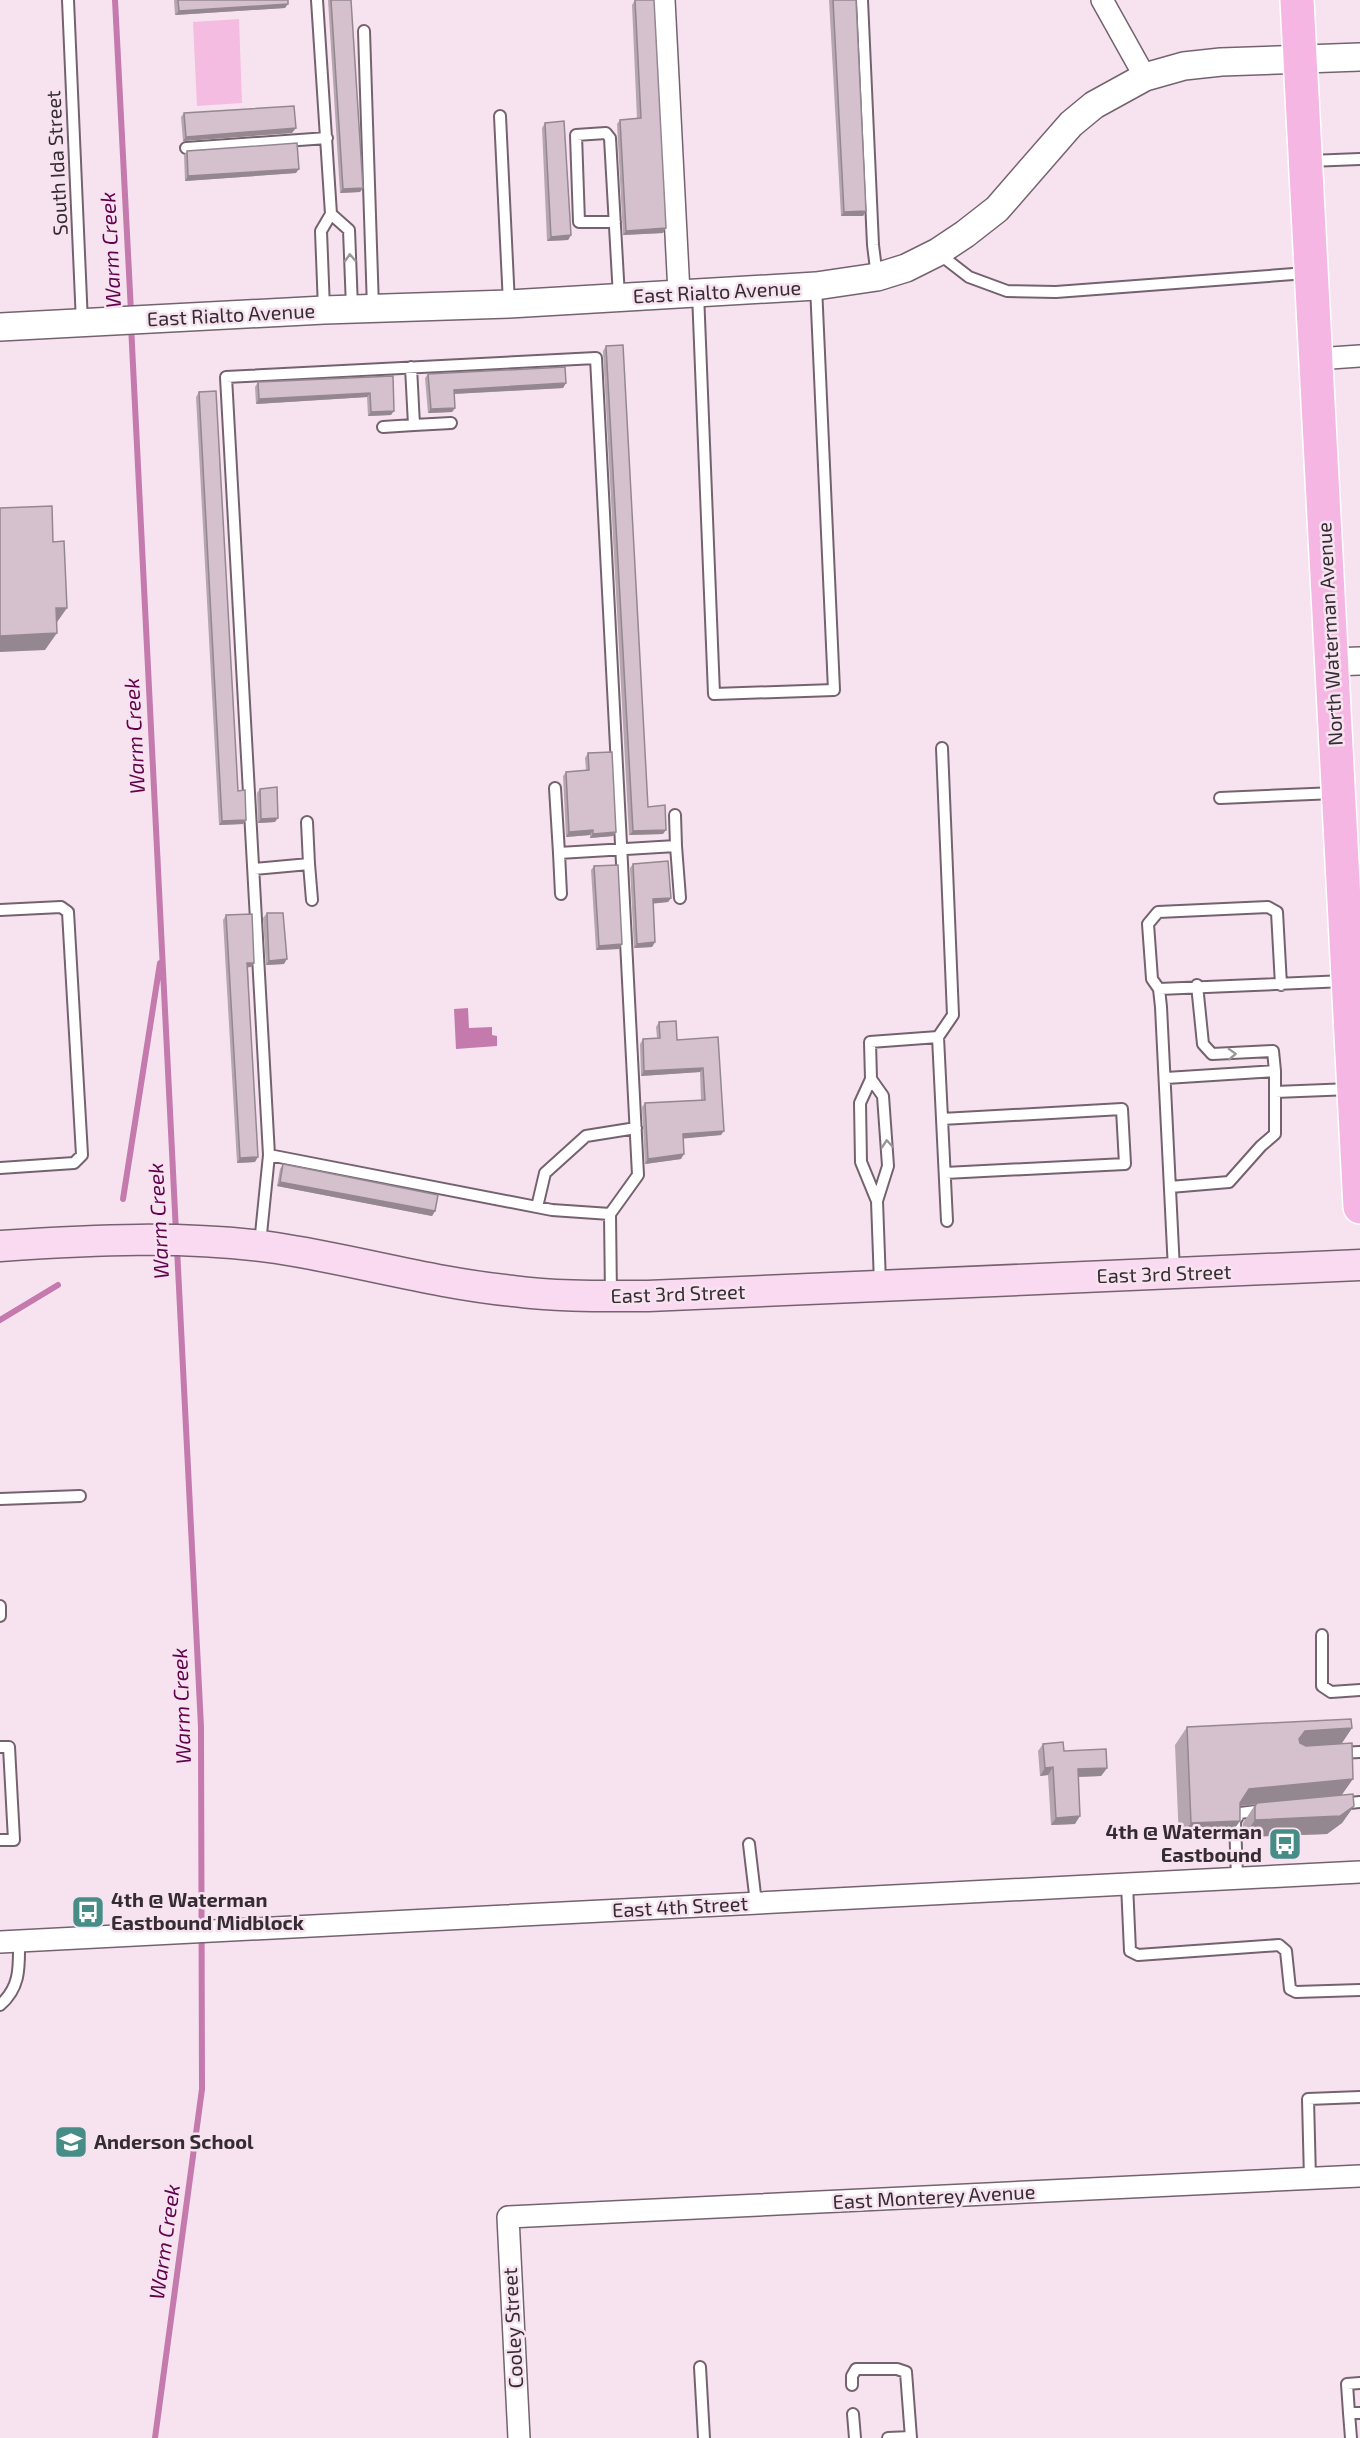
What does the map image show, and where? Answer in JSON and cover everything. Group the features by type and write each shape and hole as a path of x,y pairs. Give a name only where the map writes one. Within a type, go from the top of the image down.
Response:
{"main road":[{"name":"North Waterman Avenue","path":"1297,0 1316,359 1346,662 1339,793 1352,964 1354,1089 1360,1207"},
{"name":"East 3rd Street","path":"0,1246 145,1240 206,1242 260,1247 513,1292 611,1296 1360,1265"}],"street":[{"path":"664,0 689,293"},
{"path":"1102,0 1145,77"},
{"name":"East Rialto Avenue","path":"0,327 324,310 619,298 816,286 877,277 906,268 938,252 997,209 1071,124 1094,105 1145,77 1184,66 1221,62 1300,61 1360,57"},
{"path":"1316,359 1360,356"},
{"name":"East 4th Street","path":"10,1941 1360,1872"},
{"name":"East Monterey Avenue","path":"507,2217 1360,2176"},
{"name":"Cooley Street","path":"507,2217 519,2438"}],"lane":[{"name":"South Ida Street","path":"68,0 91,323"},
{"path":"317,0 331,214 321,231 324,310"},
{"path":"862,0 873,245 877,277"},
{"path":"363,309 364,31"},
{"path":"500,116 509,304"},
{"path":"615,222 583,224 578,219 576,135 609,134 615,222 619,298"},
{"path":"186,148 327,138"},
{"path":"1306,161 1360,159"},
{"path":"331,214 349,230 363,309"},
{"path":"938,252 969,277 1007,291 1056,292 1312,273"},
{"path":"689,293 714,694 834,690 816,286"},
{"path":"260,1247 269,1155 226,377 596,358 638,1175 610,1214 611,1296"},
{"path":"411,367 414,425"},
{"path":"383,427 451,423"},
{"path":"942,748 953,1015 938,1037 947,1221"},
{"path":"555,788 561,894"},
{"path":"1220,798 1339,793"},
{"path":"675,815 680,898"},
{"path":"307,822 312,900"},
{"path":"559,853 676,846"},
{"path":"254,869 309,864"},
{"path":"0,910 61,907 68,912 82,1155 74,1163 0,1168"},
{"path":"1174,1274 1166,1078 1159,988 1152,979 1148,924 1158,912 1268,908 1278,912 1281,985"},
{"path":"1159,988 1197,985 1281,985 1352,964"},
{"path":"1170,1187 1229,1182 1261,1146 1275,1134 1274,1052 1212,1054 1203,1044 1197,985"},
{"path":"877,1201 861,1162 860,1102 871,1079 870,1042 938,1037"},
{"path":"1166,1078 1275,1071"},
{"path":"871,1079 883,1096 888,1166 877,1201 880,1286"},
{"path":"1275,1092 1354,1089"},
{"path":"942,1119 1122,1109 1125,1164 945,1173"},
{"path":"537,1207 545,1173 586,1136 636,1128"},
{"path":"269,1155 537,1207 610,1214"},
{"path":"0,1499 80,1496"},
{"path":"0,1606 0,1616"},
{"path":"1322,1635 1322,1686 1331,1692 1360,1690"},
{"path":"0,1747 9,1747 14,1840 0,1840"},
{"path":"1328,1754 1360,1752"},
{"path":"1329,1805 1360,1803"},
{"path":"1238,1878 1236,1821 1240,1813 1274,1810"},
{"path":"749,1844 756,1903"},
{"path":"1126,1884 1130,1951 1138,1955 1279,1945 1286,1951 1290,1989 1296,1992 1360,1990"},
{"path":"0,2005 13,1991 18,1979 10,1941"},
{"path":"1311,2179 1308,2099 1360,2097"},
{"path":"700,2367 704,2438"},
{"path":"852,2385 852,2376 856,2369 897,2369 906,2372 911,2437 888,2438"},
{"path":"1351,2438 1355,2413 1347,2384 1360,2383"},
{"path":"853,2414 855,2438"}],"shaded area":[{"path":"239,19 242,103 197,106 193,22"},
{"path":"468,1008 469,1028 492,1027 492,1035 497,1036 497,1046 456,1049 454,1009"}],"building":[{"path":"178,0 288,0 288,4 179,11"},
{"path":"331,0 351,0 363,188 343,189"},
{"path":"635,0 654,0 666,228 626,231 620,120 641,118"},
{"path":"833,0 856,0 866,211 844,212"},
{"path":"294,106 296,128 186,137 184,113"},
{"path":"564,121 571,235 551,237 545,123"},
{"path":"297,143 299,169 188,176 187,151"},
{"path":"623,345 648,807 665,805 666,830 633,831 606,346"},
{"path":"565,367 566,383 454,390 455,408 431,409 428,374"},
{"path":"393,376 394,411 371,412 370,393 259,399 258,382"},
{"path":"216,391 238,791 245,790 246,820 222,821 199,392"},
{"path":"52,506 53,542 64,541 67,608 56,608 57,633 0,636 0,508"},
{"path":"612,752 616,832 593,834 593,830 569,832 566,772 589,770 588,753"},
{"path":"277,787 278,818 261,819 260,789"},
{"path":"668,861 671,898 653,899 655,942 637,944 633,864"},
{"path":"618,865 622,944 599,946 594,866"},
{"path":"267,913 283,913 287,959 269,961"},
{"path":"252,914 254,963 247,963 258,1157 240,1158 226,915"},
{"path":"676,1021 677,1040 718,1037 724,1131 683,1134 684,1154 648,1159 645,1103 705,1100 703,1068 644,1071 643,1039 660,1038 659,1022"},
{"path":"283,1164 438,1195 435,1211 280,1182"},
{"path":"1351,1719 1352,1728 1305,1731 1299,1739 1300,1743 1306,1746 1352,1743 1353,1779 1249,1789 1240,1803 1240,1821 1191,1823 1187,1727"},
{"path":"1063,1742 1064,1751 1106,1749 1107,1768 1078,1769 1080,1816 1056,1818 1053,1767 1045,1768 1043,1744"},
{"path":"1353,1794 1354,1806 1340,1816 1255,1820 1257,1803"}],"waterway":[{"name":"Warm Creek","path":"115,0 131,312"},
{"name":"Warm Creek","path":"131,325 176,1232"},
{"path":"123,1199 160,963"},
{"name":"Warm Creek","path":"155,2438 202,2089 201,1727 177,1248"},
{"path":"0,1320 58,1285"}],"place":[{"name":"4th @ Waterman Eastbound","path":"1285,1844"},
{"name":"4th @ Waterman Eastbound Midblock","path":"88,1912"},
{"name":"Anderson School","path":"71,2142"}]}
